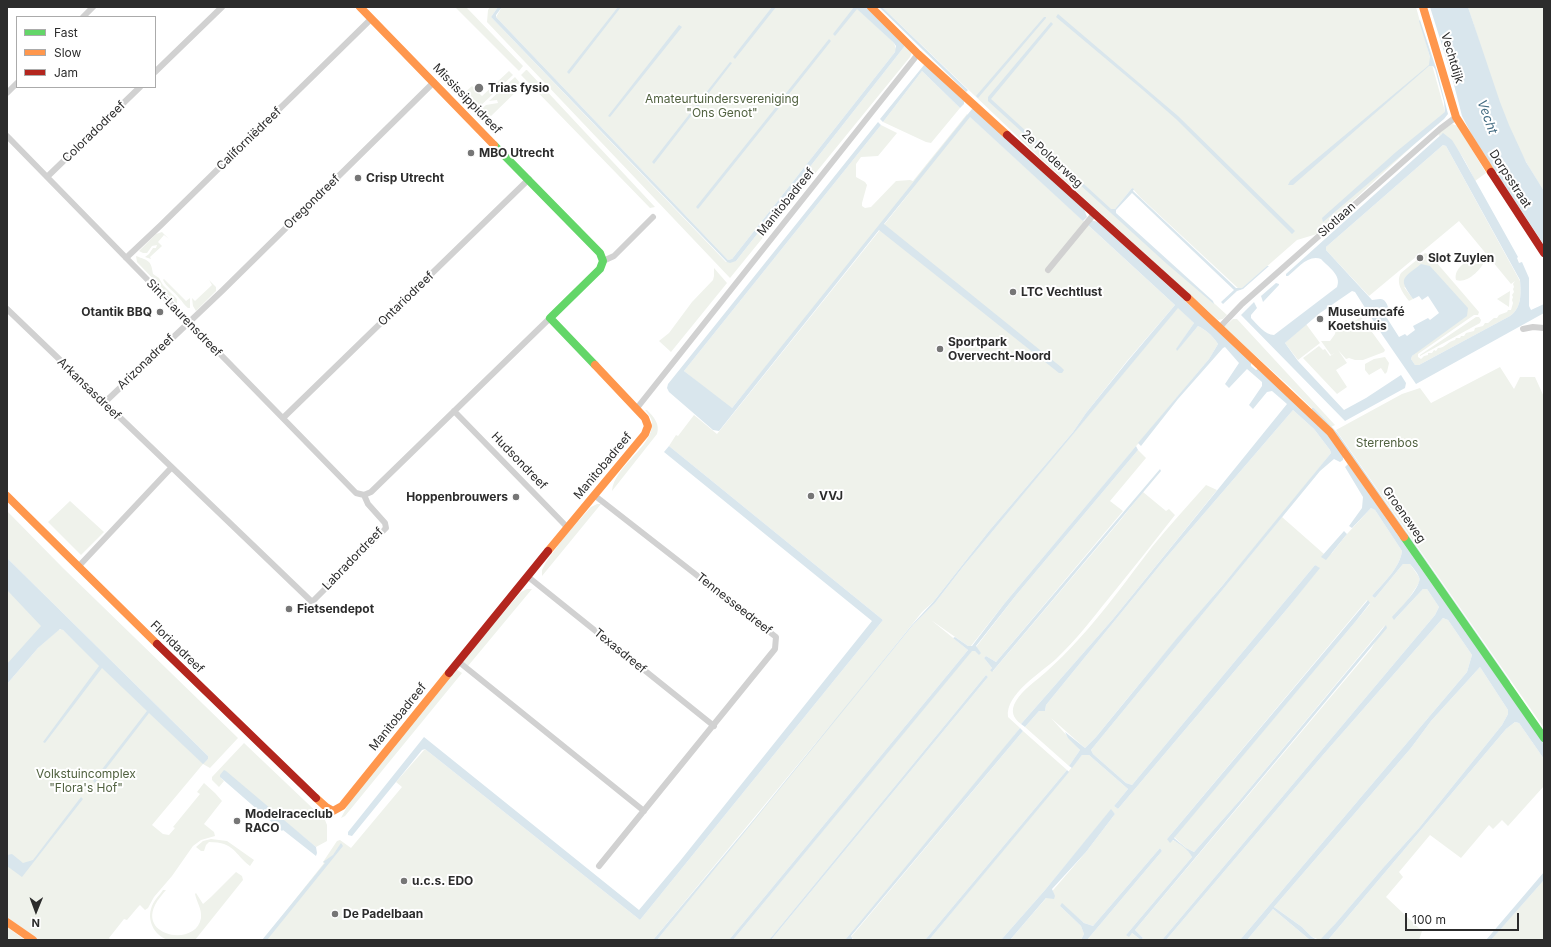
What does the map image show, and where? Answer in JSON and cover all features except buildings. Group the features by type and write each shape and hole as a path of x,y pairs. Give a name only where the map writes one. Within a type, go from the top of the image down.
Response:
{"street":[{"path":"84,16 93,7"},
{"path":"156,71 222,7"},
{"name":"Mississippidreef","path":"360,7 600,253 603,261"},
{"name":"2e Polderweg","path":"870,7 918,54 1220,327"},
{"name":"Vechtdijk","path":"1423,7 1456,117"},
{"name":"Californiëdreef","path":"126,258 372,19"},
{"name":"Manitobadreef","path":"334,811 342,806 527,576 645,434 648,426 645,418 636,408 918,54"},
{"name":"Oregondreef","path":"189,322 434,82"},
{"path":"7,93 16,84"},
{"name":"Coloradodreef","path":"47,177 139,88"},
{"name":"Dorpsstraat","path":"1456,117 1544,253"},
{"name":"Slotlaan","path":"1220,327 1242,304 1319,235 1440,128 1456,117"},
{"name":"Sint-Laurensdreef","path":"7,136 356,493 364,495"},
{"name":"Ontariodreef","path":"283,418 529,179"},
{"path":"1048,270 1094,214"},
{"path":"364,495 371,492 550,318 600,269 603,261 614,256 653,217"},
{"name":"Arkansasdreef","path":"7,309 311,601"},
{"path":"550,318 636,408"},
{"name":"Arizonadreef","path":"104,403 189,322"},
{"name":"Groeneweg","path":"1220,327 1330,432 1544,738"},
{"path":"1524,329 1533,327 1544,328"},
{"name":"Hudsondreef","path":"454,411 567,527"},
{"path":"78,567 171,468"},
{"name":"Tennesseedreef","path":"594,494 776,637 775,649 599,866"},
{"name":"Labradordreef","path":"311,601 314,600 386,528 385,524 368,504 364,495"},
{"name":"Floridadreef","path":"7,496 320,802 329,810 334,811"},
{"name":"Texasdreef","path":"527,576 714,726"},
{"path":"459,662 644,811"},
{"path":"7,922 33,940"}],"green space":[{"path":"455,7 466,7 523,66 519,71"},
{"path":"490,7 498,7 491,17 726,262 736,261 904,47 904,44 912,52 910,57 730,278 487,22 488,10"},
{"name":"Amateurtuindersvereniging \"Ons Genot\"","path":"502,7 856,7 894,43 896,49 732,259 728,260 496,17"},
{"path":"882,7 1416,7 1446,115 1317,234 1297,240 1240,290 1132,188 1115,209 1112,210 1227,315 1223,319 1218,320 1043,161"},
{"path":"1468,7 1544,7 1544,191 1522,155 1509,127 1496,93"},
{"path":"526,70 655,207 650,208 521,75"},
{"path":"509,71 513,75 476,110 462,95 472,86 482,96"},
{"path":"922,71 960,108 931,143 883,122"},
{"path":"515,77 526,90 521,87 491,116 488,114 486,116 488,119 486,120 478,112 486,105 498,103 497,100 489,101"},
{"path":"967,114 1175,305 1127,361 1073,432 989,531 934,601 922,612 849,703 913,625 935,603 962,568 1178,307 1194,323 1176,350 1198,326 1214,338 1218,344 1209,359 1004,604 971,646 968,646 931,620 968,650 729,940 657,940 838,716 653,940 263,940 324,863 323,862 337,841 340,840 351,848 402,787 396,782 425,749 640,920 883,620 669,446 676,435 678,436 694,415 717,434 915,186 731,409 684,371 881,125 897,133 878,156 861,157 856,164 856,177 865,182 867,185 862,203 862,206 865,208 871,207 896,181 913,181"},
{"path":"1452,124 1458,126 1486,173 1475,181 1453,144 1442,134 1439,136 1438,133"},
{"path":"1443,145 1446,146 1520,281 1520,300 1517,309 1510,316 1419,365 1415,365 1411,359 1412,356 1468,309 1404,287 1413,299 1409,301 1399,284 1399,277 1401,273 1425,253 1430,255 1479,312 1478,315 1474,315 1418,354 1418,357 1421,359 1428,355 1428,353 1432,353 1434,350 1436,351 1438,348 1443,347 1456,338 1460,338 1466,333 1474,331 1475,328 1483,326 1485,323 1497,318 1499,315 1511,310 1513,303 1512,295 1514,292 1513,284 1515,281 1511,284 1459,221 1369,296 1326,250 1326,247"},
{"path":"162,232 169,239 164,235 158,242 162,246 150,257 151,259 145,257 153,248 156,248 157,245 152,246 147,253 139,251 156,234"},
{"path":"1478,255 1483,256 1485,260 1477,272 1465,280 1456,280 1457,272 1462,264"},
{"path":"136,256 150,263 153,274 159,278 163,285 177,299 177,304 137,262"},
{"path":"714,268 727,283 671,352 659,341 669,333 692,302 713,280"},
{"path":"164,279 186,301 190,298 190,308 188,308 166,285 163,280"},
{"path":"209,280 216,287 216,291 196,311 193,306 192,298 195,301 212,285"},
{"path":"1510,291 1509,307 1497,299"},
{"path":"1361,317 1385,350 1384,352 1363,360 1355,360 1349,358 1346,359 1338,350 1347,363 1336,370 1347,387 1337,394 1303,358 1319,346 1323,350 1325,349 1330,356 1336,352 1331,355 1321,341 1330,341 1335,334 1337,326 1346,320 1348,322"},
{"path":"1476,317 1479,317 1481,320 1480,323 1420,356 1420,355"},
{"path":"1233,319 1237,319 1335,425 1331,427 1290,387 1224,327"},
{"path":"1306,324 1320,343 1298,360 1285,343"},
{"path":"1385,357 1389,363 1387,372 1385,374 1381,368 1369,375 1365,370 1365,364 1374,359"},
{"name":"Sterrenbos","path":"1500,367 1514,389 1520,377 1535,377 1544,397 1544,728 1336,430 1402,394 1420,388 1431,403"},
{"path":"645,410 652,415 656,421 658,427 657,434 612,491 614,482 619,473 641,448 651,432 652,421"},
{"path":"1293,410 1314,429 1331,453 1244,560 1096,737 1085,748 1051,718 1080,750 1069,766 1025,727 1039,711 1045,711 1046,705 1165,559"},
{"path":"1138,450 1146,458 1110,501 1123,511 996,662 986,656 984,658 992,668 990,670 993,671 1143,492 1166,511 1169,509 1175,515 1126,578 1077,637 1057,658 1025,684 1012,700 1008,717 1020,728 1001,752 845,940 771,940 988,677 986,675 769,940 733,940 972,650 981,653 976,647 1017,594"},
{"path":"1206,485 1217,490 1113,619 1021,724 1013,714 1014,705 1019,697 1088,629 1152,547"},
{"path":"70,501 104,532 81,555 48,522"},
{"path":"601,504 542,576 542,570 546,562 565,536 591,507"},
{"path":"1371,508 1375,510 1402,551 1401,557 1395,569 1372,596 1375,598 1403,564 1410,564 1419,577 1419,583 1395,619 1423,589 1427,589 1439,607 1435,615 1162,940 1141,940 1087,940 1162,851 1160,848 1093,926 1084,923 1062,904 1060,906 1081,926 1084,934 1081,940 1010,940 1086,852 1115,814 1111,810 1045,890 1001,940 929,940 1082,755 1089,755 1128,789 1114,806 1118,809 1287,609 1319,568 1315,565 1132,785 1126,783 1093,754 1091,750 1282,517 1324,554 1322,557 1332,553","holes":["1367,600 1370,604 1174,837 1186,848 1194,852 1240,800 1385,625 1371,649 1135,930 1143,938 1141,940 1132,933 1126,935 1192,857 1182,845 1167,839"]},
{"name":"Volkstuincomplex \"Flora's Hof\"","path":"7,511 63,568 238,738 210,768 203,764 152,825 163,834 169,835 175,828 173,827 200,794 197,792 204,783 222,801 204,824 214,832 215,836 201,840 193,846 172,876 154,897 148,908 145,910 140,905 127,920 124,919 109,938 111,940 39,940 7,917 7,684 38,648 58,630 62,629 203,763 208,759 208,756 7,558"},
{"path":"7,580 53,624 7,677"},
{"path":"527,589 532,589 468,666 462,661 521,592"},
{"path":"1443,618 1448,620 1472,655 1467,672 1240,940 1166,940 1323,755"},
{"path":"1480,667 1508,710 1508,714 1502,725 1419,828 1324,937 1320,940 1312,937 1302,927 1274,907 1411,748 1431,721"},
{"path":"456,669 462,673 345,816 341,818 350,801"},
{"path":"1515,722 1519,723 1544,759 1544,786 1508,826 1502,820 1493,829 1489,825 1461,858 1430,835 1399,872 1403,877 1386,897 1422,931 1419,940 1328,940 1506,729"},
{"path":"1023,731 1067,770 925,940 855,940 851,937"},
{"path":"244,743 325,820 327,825 327,841 316,847 289,825 220,777 224,781 219,787 212,780 212,777"},
{"path":"211,839 227,841 254,860 250,866 229,846 224,844 209,842 204,851 201,851 196,847 203,841"},
{"path":"236,872 242,876 243,880 195,940 165,939 154,929 150,919 151,909 163,890 166,890 155,905 152,916 155,925 161,931 170,934 180,935 189,933 197,927 201,918 200,909 195,894 196,893 203,904"},
{"path":"1544,880 1544,940 1491,940 1496,934"},
{"path":"1273,909 1310,940 1247,940"},
{"path":"7,927 25,940 7,940"}],"water":[{"path":"498,7 502,7 496,17 728,260 732,259 895,52 896,46 894,43 857,9 835,36 833,34 854,7 866,7 904,44 904,47 736,261 730,263 727,262 491,17"},
{"path":"618,7 621,7 569,74 567,72"},
{"path":"772,7 776,7 735,59 733,57"},
{"path":"879,7 882,7 968,90 966,92"},
{"name":"Vecht","path":"1430,7 1468,7 1509,125 1526,162 1544,191 1544,245 1473,137 1462,116 1452,77"},
{"path":"1058,14 1178,116 1295,231 1292,234 1176,119 1056,17"},
{"path":"1044,17 1046,18 978,98 976,96"},
{"path":"1420,20 1437,71 1448,114 1323,222 1322,218 1396,152 1445,112 1444,102 1435,69 1433,66 1429,66 1293,185 1288,185 1290,181 1429,65 1430,57 1419,21"},
{"path":"1051,22 1053,24 991,99 1111,209 1115,209 1132,188 1134,189 1133,191 1236,288 1242,288 1267,266 1269,266 1223,304 1221,302 1234,290 1132,193 1116,210 1116,213 1213,301 1214,304 1167,264 988,101 988,97"},
{"path":"679,25 682,27 610,117 608,116"},
{"path":"829,39 831,41 785,99 783,97"},
{"path":"730,62 732,63 654,164 652,162"},
{"path":"924,65 926,65 964,101 964,104 960,108 922,71 883,122 880,119"},
{"path":"780,102 782,104 698,209 696,207"},
{"path":"972,109 974,109 1084,209 1087,217 1083,221 970,117 884,224 1061,367 1064,370 1062,373 1059,373 879,230 719,431 713,430 669,392 667,388 668,384 878,122 881,125 684,371 732,408"},
{"path":"1443,133 1452,140 1460,153 1518,257 1519,263 1522,262 1529,278 1529,306 1531,310 1544,304 1544,313 1416,384 1355,292 1352,291 1320,313 1285,343 1298,361 1344,410 1366,398 1401,375 1406,383 1405,388 1345,421 1241,315 1254,302 1257,308 1251,315 1251,318 1264,331 1274,335 1337,287 1338,283 1338,279 1334,272 1321,259 1316,258 1307,260 1288,276 1286,276 1286,274","holes":["1443,145 1446,146 1520,280 1520,300 1517,309 1510,316 1419,365 1415,365 1411,359 1412,356 1467,316 1468,308 1430,266 1421,264 1406,276 1404,279 1405,287 1413,299 1419,296 1422,300 1428,296 1439,313 1430,320 1428,318 1413,326 1415,330 1407,336 1405,334 1399,337 1385,315 1389,313 1388,306 1384,300 1372,300 1326,250 1326,247"]},
{"path":"1091,220 1098,222 1251,361 1251,366 1256,370 1260,368 1309,413 1343,453 1343,460 1340,462 1334,459 1320,471 1091,750 1093,754 1126,783 1132,785 1315,565 1320,568 1118,809 1114,806 1128,789 1089,755 1082,755 1072,768 1069,766 1080,750 1068,738 1065,732 1085,748 1096,737 1331,453 1314,429 1293,410 1165,559 1046,705 1045,711 1039,711 1025,727 1021,724 1113,619 1287,404 1272,391 1267,392 1253,409 1249,405 1262,386 1262,382 1247,369 1229,388 1225,384 1239,363 1225,347 1178,399 1141,446 1138,443 1209,359 1218,344 1204,329 1198,326 1177,351 1176,349 1194,323 1178,308 962,568 935,603 913,625 657,940 653,940 756,817 911,626 934,601 989,531 1073,432 1086,413 1175,305 1088,225"},
{"path":"1276,283 1279,285 1263,302 1261,296"},
{"path":"669,446 883,620 640,920 425,749 422,750 352,836 348,835 348,832 424,737 639,910 680,861 872,621 664,452"},
{"path":"1136,446 1138,450 1017,594 976,646 981,653 979,655 975,651 972,651 733,940 729,940 968,650 953,638 955,637 968,646 972,646 1004,604"},
{"path":"1348,464 1544,744 1544,759 1519,723 1515,722 1506,729 1328,940 1320,940 1419,828 1502,725 1508,714 1508,710 1480,667 1431,721 1411,748 1274,907 1317,940 1310,940 1273,909 1247,940 1240,940 1467,672 1472,655 1448,620 1443,618 1323,755 1166,940 1162,940 1435,615 1439,607 1427,589 1423,589 1394,620 1392,617 1414,592 1419,581 1418,575 1410,564 1403,564 1375,598 1372,596 1395,569 1401,557 1402,551 1375,510 1371,508 1352,528 1349,526 1362,508 1363,497 1345,467"},
{"path":"1160,469 1161,471 992,672 990,670 992,668 984,658 986,656 996,662"},
{"path":"1344,531 1347,534 1326,560 1321,557"},
{"path":"7,558 208,756 208,759 203,764 149,713 95,783 93,781 147,711 102,668 45,743 43,742 99,666 63,630 60,629 38,648 7,684 7,664 41,626 7,590"},
{"path":"1368,600 1370,603 1356,621 1174,838 1186,848 1194,852 1240,800 1386,625 1387,628 1135,930 1143,938 1141,940 1132,933 1129,937 1126,935 1192,857 1181,845 1173,840 1170,843 1167,839"},
{"path":"986,675 988,677 771,940 769,940"},
{"path":"1020,728 1023,731 851,936 853,940 845,940"},
{"path":"224,770 316,847 316,856 283,830 282,831 220,777"},
{"path":"1067,770 1069,772 929,940 925,940"},
{"path":"81,797 83,799 22,877 7,866 7,855 12,854 23,863 33,860"},
{"path":"1111,809 1115,814 1086,852 1052,889 1055,896 1054,899 1046,898 1010,940 1001,940 1045,890"},
{"path":"341,843 343,846 267,940 262,940 325,863 323,862 333,855"},
{"path":"1160,848 1162,851 1087,940 1081,940 1084,934 1081,926 1060,906 1062,903 1084,923 1093,926"},
{"path":"1544,872 1544,880 1491,940 1486,940"}],"waterway":[{"path":"1313,409 1336,433 1509,682"}],"traffic: fast":[{"path":"494,145 600,253 603,261 600,269 550,318 595,365"},
{"path":"1404,537 1544,738"}],"traffic: slow":[{"path":"360,7 494,145"},
{"path":"871,7 918,54 1007,135"},
{"path":"1423,7 1456,117 1491,172"},
{"path":"1187,297 1330,432 1404,537"},
{"path":"548,551 645,434 648,426 645,418 595,365"},
{"path":"7,496 157,644"},
{"path":"316,798 333,811 342,806 449,673"},
{"path":"7,922 33,940"}],"traffic: jam":[{"path":"1007,135 1187,297"},
{"path":"1491,172 1544,253"},
{"path":"449,673 548,551"},
{"path":"157,644 316,798"}],"place":[{"name":"Trias fysio","path":"479,88"},
{"name":"MBO Utrecht","path":"471,153"},
{"name":"Crisp Utrecht","path":"358,178"},
{"name":"Slot Zuylen","path":"1420,258"},
{"name":"LTC Vechtlust","path":"1013,292"},
{"name":"Otantik BBQ","path":"160,312"},
{"name":"Museumcafé Koetshuis","path":"1320,319"},
{"name":"Sportpark Overvecht-Noord","path":"940,349"},
{"name":"VVJ","path":"811,496"},
{"name":"Hoppenbrouwers","path":"516,497"},
{"name":"Fietsendepot","path":"289,609"},
{"name":"Modelraceclub RACO","path":"237,821"},
{"name":"u.c.s. EDO","path":"404,881"},
{"name":"De Padelbaan","path":"335,914"}]}
